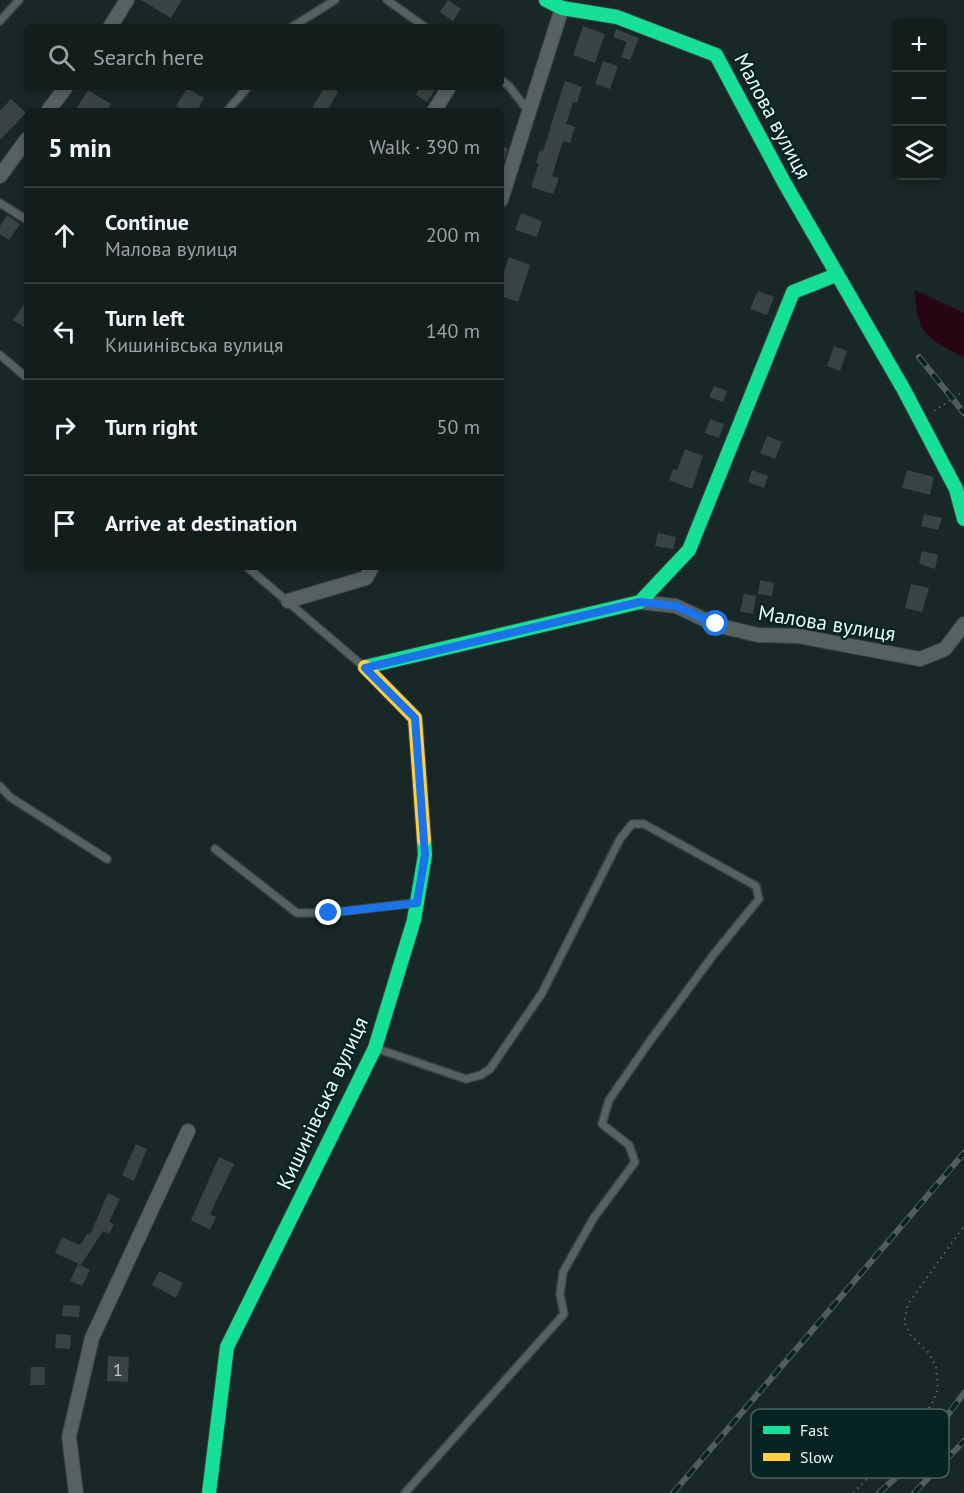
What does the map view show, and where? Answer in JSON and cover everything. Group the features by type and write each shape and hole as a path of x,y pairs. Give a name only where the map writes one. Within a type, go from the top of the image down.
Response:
{"street":[{"path":"112,24 127,0"},
{"name":"Малова вулиця","path":"546,0 562,8 617,17 717,55 784,184 918,417 956,489 964,519"},
{"path":"504,191 562,8"},
{"path":"50,108 64,90"},
{"path":"436,108 447,90"},
{"path":"0,176 24,143"},
{"path":"640,602 689,550 793,292 836,275"},
{"path":"288,601 366,578 370,570"},
{"name":"Малова вулиця","path":"365,668 640,602 676,606 716,624 758,635 798,636 920,658 945,649 964,624"},
{"name":"Кишинівська вулиця","path":"209,1493 228,1347 375,1048 414,920 425,855 415,718 365,668"},
{"path":"76,1493 69,1437 92,1338 188,1131"}],"lane":[{"path":"0,21 19,0"},
{"path":"297,24 335,0"},
{"path":"387,0 421,24"},
{"path":"504,83 529,112"},
{"path":"230,108 246,90"},
{"path":"0,203 24,218"},
{"path":"0,355 24,375"},
{"path":"251,570 365,668"},
{"path":"0,786 10,797 107,859"},
{"path":"375,1048 466,1079 481,1075 490,1069 542,993 620,839 632,824 644,824 756,886 759,899 714,954 609,1100 602,1124 629,1145 635,1162 593,1219 563,1272 561,1294 564,1314 405,1493"},
{"path":"215,849 297,913 329,913 417,903"}],"path":[{"path":"918,417 964,391"},
{"path":"928,1409 938,1388 936,1367 928,1352 911,1336 904,1322 908,1304 964,1226"},
{"path":"853,1493 868,1478"}],"shaded area":[{"path":"915,290 964,313 964,357 937,343 924,331 918,317"}],"building":[{"path":"141,0 182,0 171,18"},
{"path":"448,0 461,9 453,21 440,12"},
{"path":"583,26 605,34 595,63 573,55"},
{"path":"616,29 639,38 630,60 621,57 627,42 613,37"},
{"path":"603,61 618,66 610,89 595,84"},
{"path":"565,81 582,87 577,103 573,102 566,124 575,127 570,143 563,141 552,176 559,178 553,194 531,187 539,164 536,163 540,150 543,151"},
{"path":"88,90 111,104 109,108 77,108"},
{"path":"186,90 190,90 204,98 199,108 176,106"},
{"path":"323,90 338,92 329,108 312,108"},
{"path":"418,90 435,90 427,102 416,95"},
{"path":"11,99 24,111 24,115 0,140 0,111"},
{"path":"504,147 508,148 504,161"},
{"path":"521,213 542,221 537,237 515,230"},
{"path":"7,215 20,224 9,240 0,234 0,226"},
{"path":"509,257 530,265 518,302 504,297 504,271"},
{"path":"758,291 774,297 767,315 750,309"},
{"path":"24,304 24,327 13,320"},
{"path":"834,346 847,351 840,371 827,366"},
{"path":"714,386 727,391 723,402 709,397"},
{"path":"710,419 724,424 719,438 705,433"},
{"path":"767,436 782,442 775,459 760,453"},
{"path":"685,449 703,456 692,489 669,480 673,469 677,470"},
{"path":"752,470 768,476 764,488 748,482"},
{"path":"907,470 934,477 930,495 902,488"},
{"path":"924,514 942,518 938,530 921,526"},
{"path":"658,533 676,537 673,549 655,546"},
{"path":"922,551 938,555 935,569 919,564"},
{"path":"760,580 774,583 772,596 758,594"},
{"path":"911,584 929,588 922,612 905,608"},
{"path":"744,594 756,596 753,614 740,611"},
{"path":"136,1144 147,1149 134,1181 122,1175"},
{"path":"219,1157 234,1164 210,1214 216,1217 210,1230 191,1220"},
{"path":"108,1193 120,1199 109,1222 114,1224 109,1234 103,1231 81,1265 55,1253 62,1237 80,1245 88,1233 90,1235"},
{"path":"78,1264 90,1270 82,1286 70,1281"},
{"path":"159,1271 183,1283 176,1298 152,1285"},
{"path":"63,1305 80,1306 79,1317 62,1316"},
{"path":"56,1334 71,1335 70,1349 55,1348"},
{"path":"108,1356 129,1357 128,1382 107,1381"},
{"path":"31,1367 45,1367 45,1385 30,1385"}],"railway":[{"path":"919,357 964,413"},
{"path":"673,1493 964,1153"},
{"path":"949,1413 964,1393"},
{"path":"949,1457 964,1441"},
{"path":"879,1493 895,1478"},
{"path":"914,1493 928,1478"}],"traffic: fast":[{"path":"546,0 562,8 617,17 716,55 785,184 904,390 956,489 964,519"},
{"path":"365,667 640,602 689,550 793,292 836,275"},
{"path":"209,1493 227,1347 375,1048 414,920 425,855 424,840"}],"traffic: slow":[{"path":"365,667 415,718 424,840"}],"route":[{"path":"329,913 417,903 425,855 415,718 365,668 640,602 676,606 716,624"}]}
